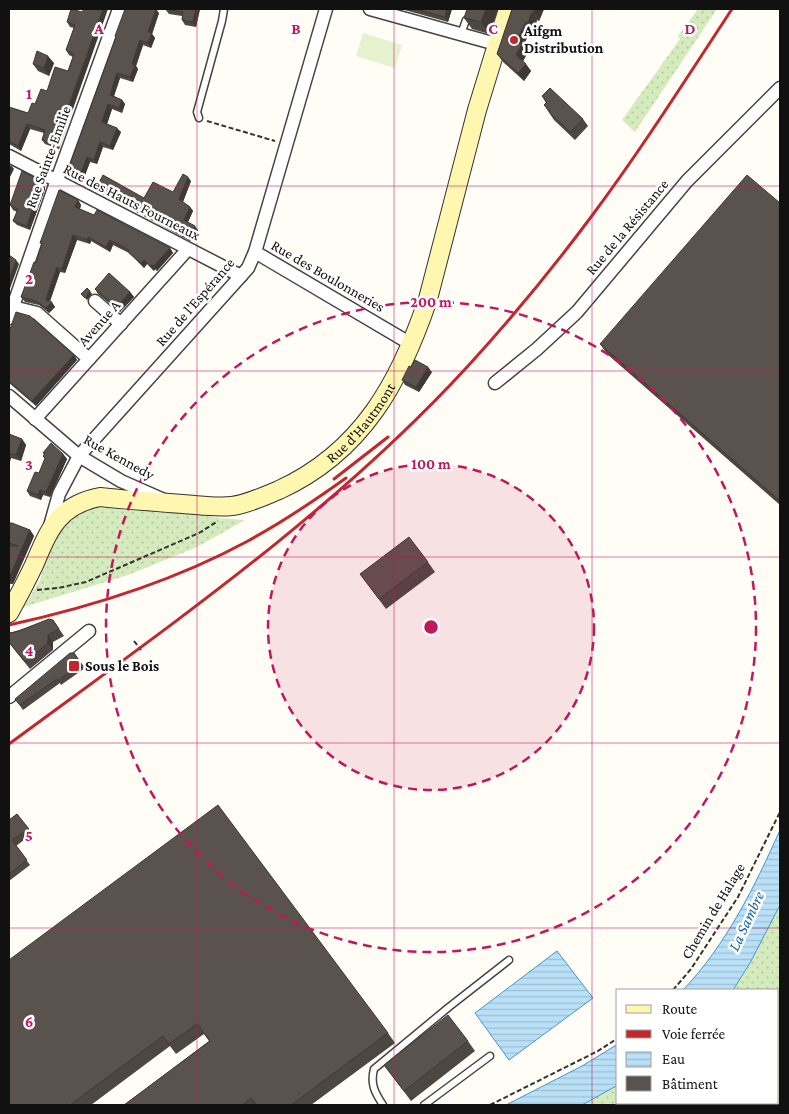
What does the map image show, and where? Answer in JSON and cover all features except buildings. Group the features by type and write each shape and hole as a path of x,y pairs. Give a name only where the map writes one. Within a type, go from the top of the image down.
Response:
{"street":[{"name":"Rue Sainte-Emilie","path":"11,312 56,181 119,9"},
{"name":"Rue de l'Espérance","path":"50,528 59,494 79,456 248,268 255,252 326,9"},
{"path":"370,9 496,44"},
{"name":"Rue d'Hautmont","path":"14,600 50,528 74,505 100,497 232,506 256,499 298,480 320,467 340,451 364,426 380,402 411,344 428,299 477,110 508,9"},
{"name":"Rue de la Résistance","path":"495,383 537,349 577,312 687,182 780,88"},
{"name":"Rue des Hauts Fourneaux","path":"9,156 241,276"},
{"name":"Avenue A","path":"35,419 188,249"},
{"name":"Rue des Boulonneries","path":"255,252 411,344"},
{"path":"95,301 120,324"},
{"path":"11,312 37,313 89,359"},
{"name":"Rue Kennedy","path":"9,396 79,456 121,481 170,503"},
{"path":"9,697 89,631"}],"lane":[{"path":"198,118 197,112 224,9"},
{"path":"461,34 466,20"},
{"path":"383,1105 374,1091 371,1078 374,1069 509,960"},
{"path":"424,1105 490,1056"}],"path":[{"path":"198,118 286,145"},
{"path":"14,600 86,582 200,533 225,517 232,506"},
{"path":"134,641 141,650"},
{"name":"Chemin de Halage","path":"674,989 691,969 738,897 780,812"},
{"path":"490,1105 598,1051 616,1039"}],"green space":[{"path":"698,9 717,9 635,132 622,120 680,39 678,36"},
{"path":"363,33 402,45 395,68 356,56"},
{"path":"92,507 199,514 245,520 197,547 128,575 24,607 40,580 54,534 76,513"},
{"path":"780,905 780,1105 582,1105 616,1086 616,1104 779,1104 779,989 734,989 750,963"}],"water":[{"name":"La Sambre","path":"780,830 780,905 750,963 734,989 684,989 713,954 738,914"},
{"path":"557,951 593,998 509,1060 475,1013"},
{"path":"616,1045 616,1086 582,1105 506,1105 582,1066"}],"railway":[{"path":"9,744 248,566 306,519 416,420 500,330 577,236 610,192 732,9"},
{"path":"334,479 388,437"},
{"path":"9,625 70,610 130,592 189,569 259,535 297,512 346,478"}],"place":[{"name":"Aifgm Distribution","path":"514,40"},
{"name":"Sous le Bois","path":"74,666"}]}
